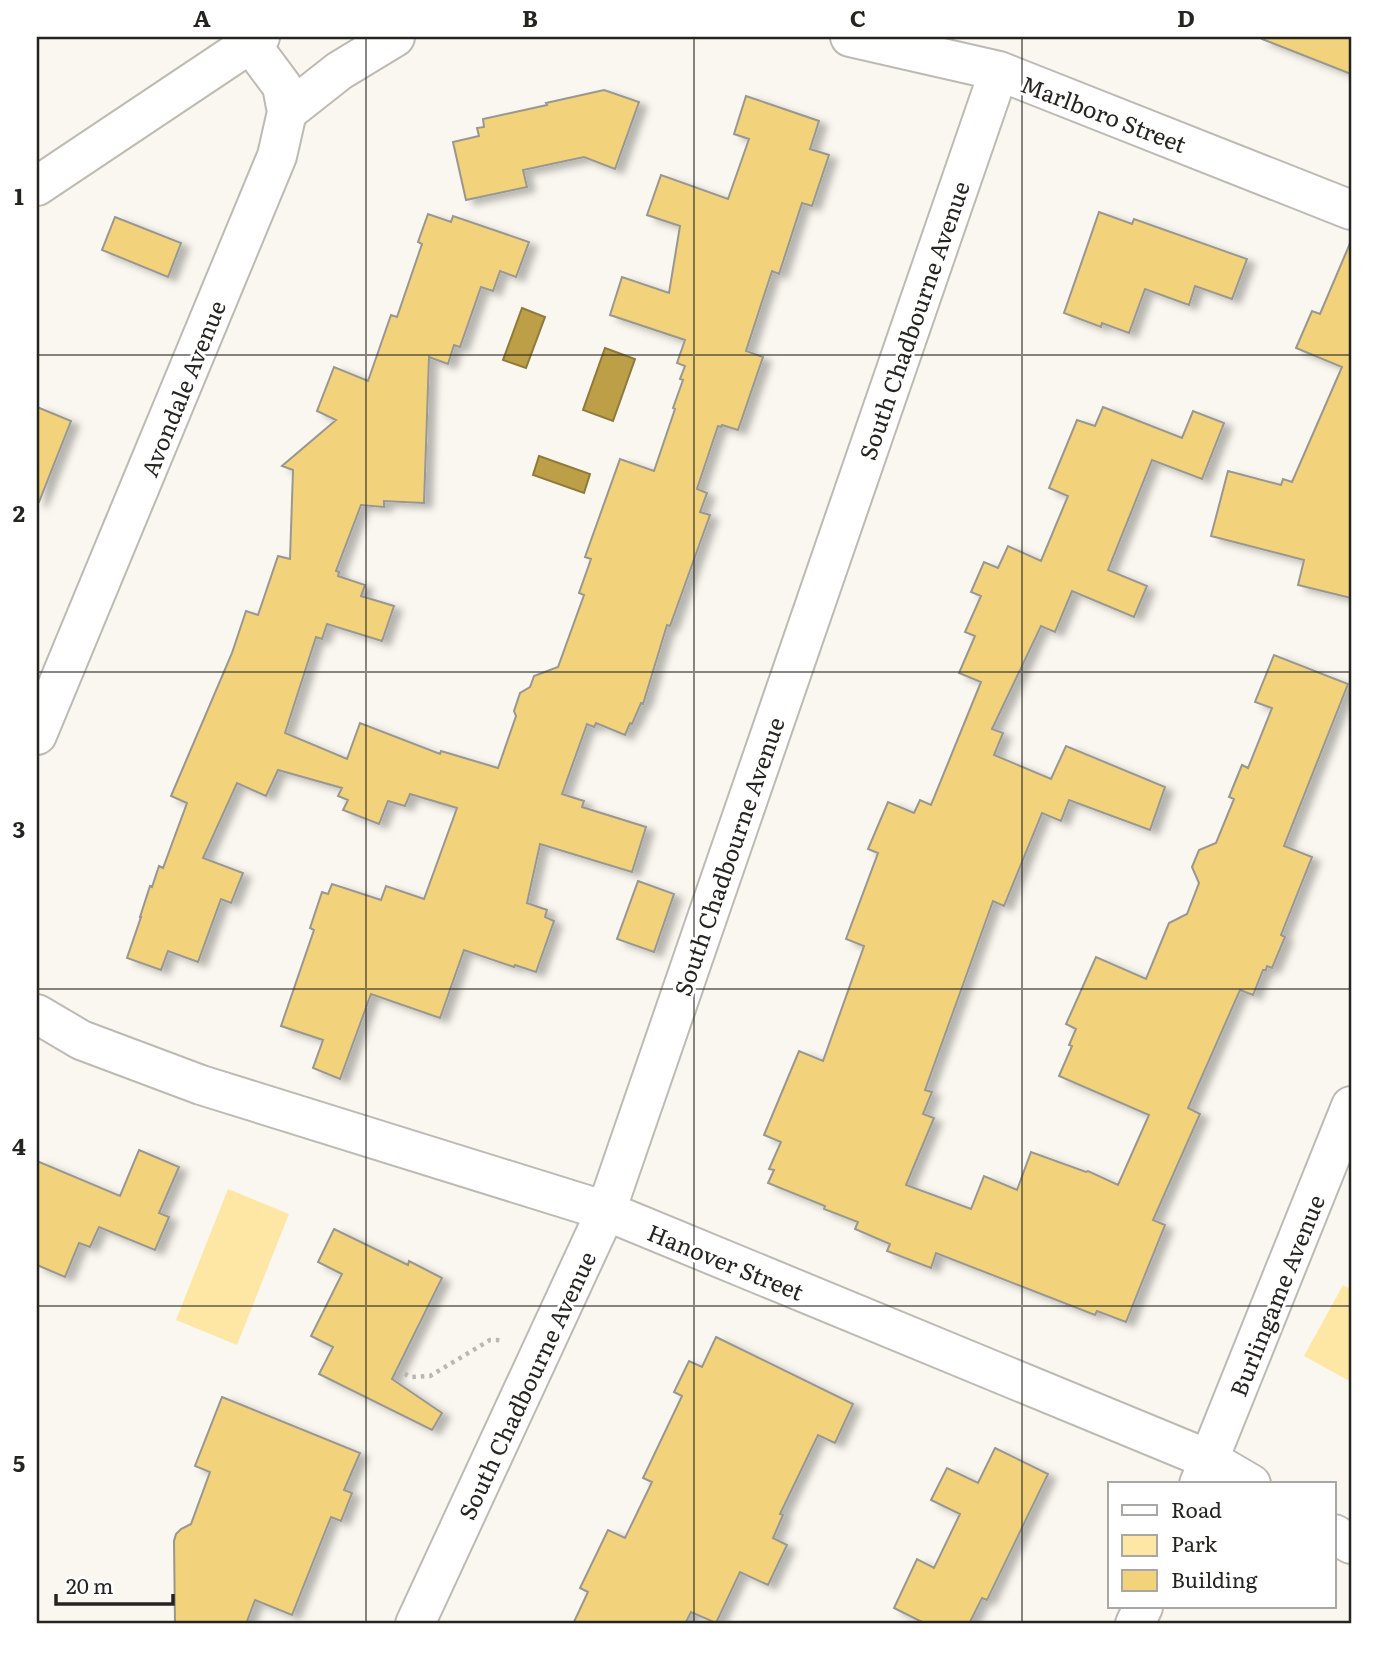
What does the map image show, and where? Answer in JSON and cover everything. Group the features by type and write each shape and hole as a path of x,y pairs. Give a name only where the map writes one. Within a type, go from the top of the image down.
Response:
{"street":[{"path":"287,112 339,71 396,37"},
{"name":"Marlboro Street","path":"850,37 999,71 1351,210"},
{"path":"37,186 255,40"},
{"name":"Avondale Avenue","path":"37,735 277,156 287,112 282,86 255,40"},
{"name":"South Chadbourne Avenue","path":"415,1624 606,1211 999,71"},
{"name":"Hanover Street","path":"37,1014 81,1040 184,1079 606,1211 1204,1472 1243,1482"},
{"name":"Hanover Street","path":"37,1046 184,1079"},
{"name":"Burlingame Avenue","path":"1204,1472 1351,1106"},
{"path":"1336,1535 1351,1545"},
{"path":"1135,1624 1143,1608"}],"path":[{"path":"397,1370 411,1377 430,1376 485,1342 497,1339 538,1359"}],"green space":[{"path":"228,1189 289,1214 237,1345 176,1320"},
{"path":"1343,1285 1351,1289 1351,1382 1304,1356"}],"shaded area":[{"path":"522,308 545,317 526,368 503,360"},
{"path":"605,348 635,359 613,421 583,410"},
{"path":"539,456 590,474 584,493 533,475"}],"building":[{"path":"1351,37 1351,74 1262,39"},
{"path":"604,90 639,102 615,169 584,157 523,170 527,187 466,200 453,142 479,136 477,128 484,127 483,119"},
{"path":"746,96 819,121 810,149 829,155 812,206 802,203 779,274 772,271 746,351 763,357 738,430 718,426 697,489 707,493 700,512 710,515 670,626 667,625 643,704 641,703 625,735 596,723 594,727 587,724 562,794 584,801 582,807 646,827 632,872 540,844 527,903 547,910 545,917 554,921 536,972 464,950 440,1018 371,994 340,1079 313,1068 323,1040 281,1026 314,930 310,928 322,892 328,894 332,884 381,900 386,886 424,899 457,808 410,794 405,806 388,801 379,824 343,810 348,800 338,796 342,788 278,770 266,796 237,783 203,858 243,873 231,903 221,899 198,962 168,951 161,970 127,958 150,886 152,887 159,866 163,868 187,803 171,796 232,653 246,611 258,615 278,556 290,559 293,470 282,466 336,420 317,411 334,367 368,381 391,315 397,317 422,244 418,242 428,214 451,222 453,216 529,242 516,277 500,271 493,291 481,287 460,347 454,345 448,364 429,357 424,503 384,501 384,507 361,505 336,571 339,572 338,576 365,585 361,596 394,606 382,641 327,624 322,639 316,637 285,733 347,759 360,723 440,754 441,751 498,768 516,716 514,711 520,693 530,687 534,676 558,667 584,595 579,593 591,559 585,557 620,459 654,471 683,380 680,379 685,366 677,363 685,340 610,315 622,277 669,293 680,226 647,215 661,175 728,199 749,139 734,134"},
{"path":"1099,212 1132,224 1134,219 1247,259 1232,299 1195,286 1189,305 1145,289 1129,333 1102,323 1101,327 1064,313"},
{"path":"115,217 181,243 168,277 102,250"},
{"path":"1351,241 1351,598 1298,585 1304,560 1211,536 1228,471 1281,485 1283,479 1292,482 1342,367 1296,348 1312,311 1320,314"},
{"path":"37,407 71,421 39,502 37,502"},
{"path":"1103,407 1182,438 1193,411 1224,423 1202,479 1152,460 1108,570 1147,586 1134,617 1072,591 1055,632 1041,626 992,729 1003,733 994,755 1051,779 1066,746 1165,787 1150,830 1069,800 1061,821 1042,813 1004,906 993,901 925,1090 932,1092 923,1114 934,1118 906,1185 971,1209 984,1176 1017,1190 1031,1152 1088,1171 1118,1185 1149,1115 1059,1076 1076,1029 1066,1024 1096,957 1146,979 1169,923 1187,914 1199,883 1192,867 1199,850 1216,843 1234,799 1229,797 1242,765 1248,768 1272,708 1255,702 1274,655 1348,684 1284,846 1312,857 1281,935 1285,937 1272,968 1267,966 1266,970 1263,970 1253,995 1240,990 1188,1108 1200,1114 1153,1220 1165,1225 1126,1322 1097,1311 1095,1315 936,1253 931,1268 887,1251 890,1244 855,1229 858,1222 768,1183 774,1170 769,1169 781,1142 764,1135 799,1051 823,1061 864,946 846,939 878,853 868,849 888,802 914,813 920,800 931,805 981,682 959,673 975,636 965,632 981,596 971,592 984,562 998,568 1008,546 1041,561 1068,496 1049,488 1077,420 1095,426"},
{"path":"638,881 674,894 654,952 617,939"},
{"path":"139,1150 179,1167 159,1213 169,1217 155,1250 99,1227 90,1247 79,1243 65,1277 37,1265 37,1161 120,1196"},
{"path":"334,1229 408,1265 409,1261 442,1278 392,1379 442,1413 432,1430 319,1374 333,1347 311,1336 342,1274 318,1262"},
{"path":"716,1337 853,1404 835,1443 818,1435 780,1514 783,1515 773,1538 787,1545 768,1585 740,1572 716,1623 691,1612 685,1624 573,1624 588,1592 580,1588 608,1530 625,1538 652,1482 643,1478 682,1396 674,1392 689,1361 702,1367"},
{"path":"222,1397 360,1453 344,1490 352,1493 341,1521 331,1517 292,1615 255,1600 246,1624 175,1624 174,1541 181,1529 191,1524 210,1472 195,1466"},
{"path":"995,1448 1048,1474 987,1600 982,1598 969,1624 926,1624 894,1608 917,1559 934,1568 960,1514 931,1500 947,1468 978,1483"}]}
